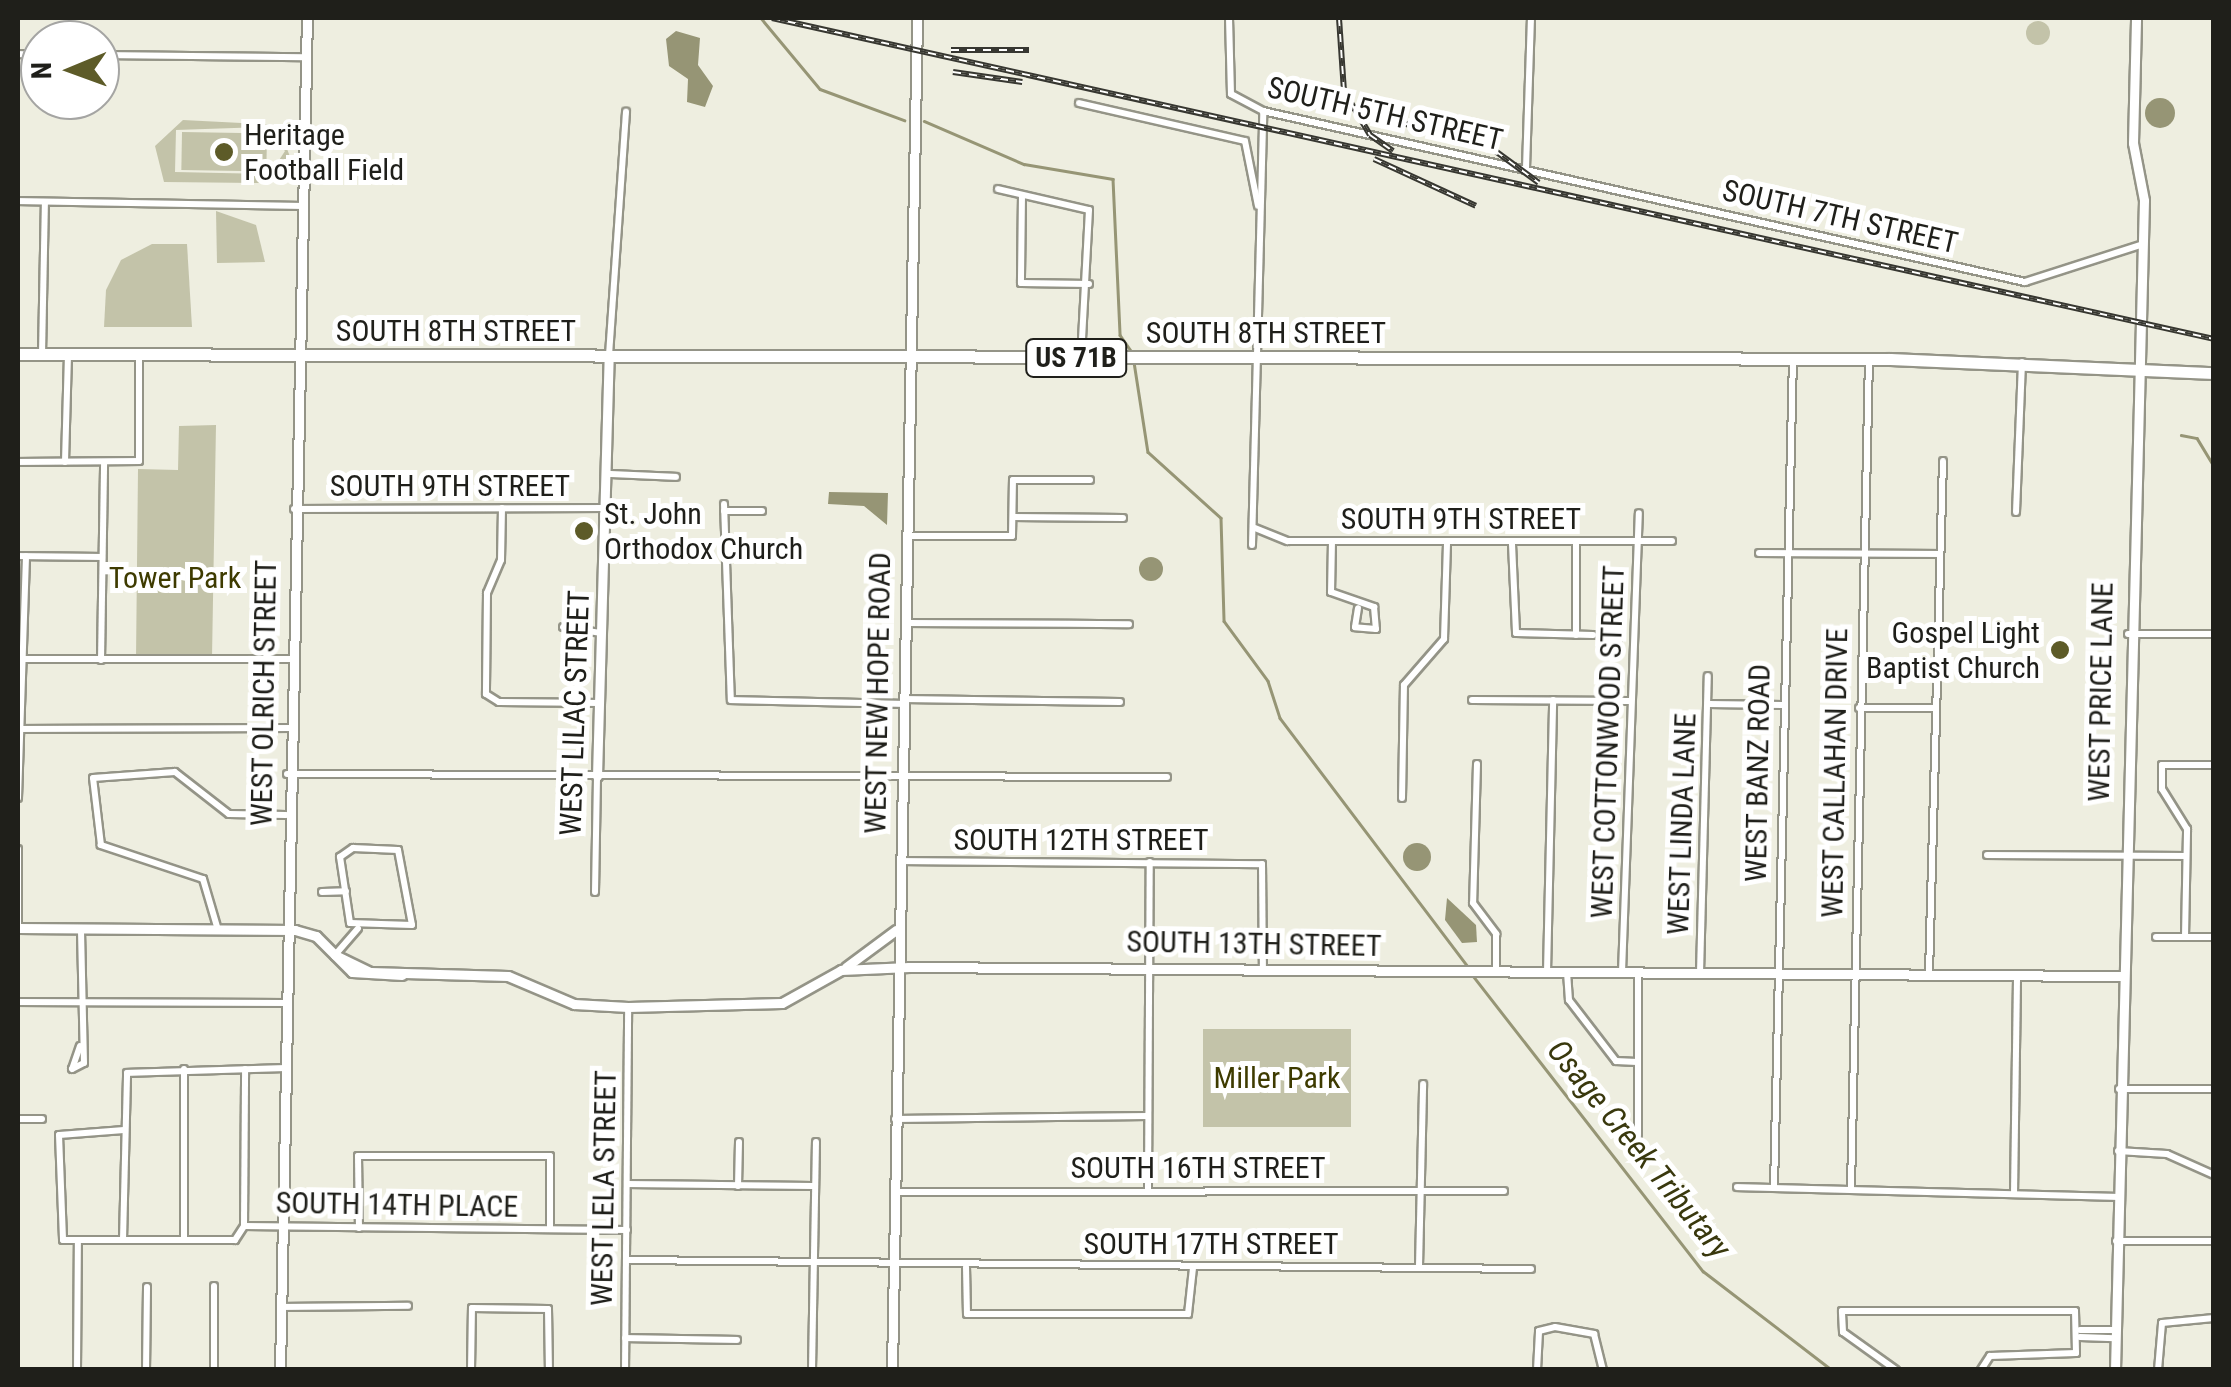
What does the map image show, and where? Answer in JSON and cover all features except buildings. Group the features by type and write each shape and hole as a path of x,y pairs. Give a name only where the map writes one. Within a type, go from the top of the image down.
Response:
{"main road":[{"name":"SOUTH 8TH STREET","path":"18,354 2022,360 2214,373"}],"street":[{"name":"WEST OLRICH STREET","path":"280,1370 286,816 307,18"},
{"name":"WEST NEW HOPE ROAD","path":"892,1370 918,18"},
{"name":"SOUTH 5TH STREET","path":"1229,18 1236,99 1263,112 1526,168"},
{"path":"1526,168 1530,18"},
{"name":"WEST PRICE LANE","path":"2115,1370 2120,976 2140,245 2136,18"},
{"path":"120,55 305,58"},
{"path":"1080,103 1244,140 1258,206"},
{"path":"609,356 626,112"},
{"path":"1252,545 1263,112"},
{"name":"SOUTH 7TH STREET","path":"1526,168 2025,282 2140,245"},
{"path":"998,189 1089,210 1081,358"},
{"path":"1022,195 1021,283 1088,284"},
{"path":"18,201 301,206"},
{"path":"42,354 45,202"},
{"path":"65,462 68,354"},
{"path":"18,462 139,461 139,354"},
{"name":"WEST LILAC STREET","path":"594,892 609,356"},
{"name":"WEST CALLAHAN DRIVE","path":"1851,1189 1858,708 1869,359"},
{"name":"WEST BANZ ROAD","path":"1774,1188 1785,553 1794,360"},
{"path":"2016,512 2022,360"},
{"path":"1929,974 1943,461"},
{"path":"101,660 104,462"},
{"name":"SOUTH 9TH STREET","path":"608,474 676,477"},
{"path":"907,536 1012,536 1013,480 1090,480"},
{"path":"502,508 501,560 487,593 486,694 500,702 601,703"},
{"name":"SOUTH 9TH STREET","path":"293,509 606,508"},
{"path":"762,512 724,508 731,700 1120,702"},
{"name":"WEST COTTONWOOD STREET","path":"1622,972 1628,701 1639,513"},
{"path":"1013,517 1123,518"},
{"name":"SOUTH 9TH STREET","path":"1254,527 1288,541 1672,541"},
{"path":"1332,541 1331,592 1358,608 1377,610 1376,629 1357,630 1358,608"},
{"path":"1576,541 1576,635"},
{"path":"1402,798 1404,685 1444,639 1448,544"},
{"path":"1512,544 1516,633 1593,636"},
{"path":"1758,553 1940,554"},
{"path":"18,798 22,556 101,557"},
{"path":"905,623 1128,624"},
{"path":"562,626 603,634"},
{"path":"2128,634 2214,634"},
{"path":"20,659 290,659"},
{"name":"WEST LINDA LANE","path":"1700,972 1708,676"},
{"path":"1472,700 1628,701"},
{"path":"1547,972 1553,700"},
{"path":"1708,704 1782,705"},
{"path":"1858,708 1936,708"},
{"path":"20,729 288,728"},
{"path":"1477,764 1473,903 1496,934 1496,971"},
{"path":"2186,937 2185,819 2162,789 2162,765 2214,765"},
{"path":"218,930 203,879 101,845 93,778 175,772 228,814 286,816"},
{"path":"287,774 1167,778"},
{"path":"18,928 19,849"},
{"path":"334,955 358,928 412,925 398,850 340,856 358,928"},
{"path":"1988,856 2186,856"},
{"name":"SOUTH 12TH STREET","path":"899,861 1262,864 1263,969"},
{"path":"1148,1190 1150,862"},
{"path":"322,892 346,891"},
{"name":"SOUTH 13TH STREET","path":"18,928 284,929 316,936 334,955 372,980 402,975 508,976 574,1004 628,1007 782,1004 841,970 897,968 2120,976"},
{"path":"80,1046 82,928"},
{"path":"841,970 876,954 898,928"},
{"path":"2156,937 2214,938"},
{"path":"1567,972 1569,1000 1616,1061 1637,1062"},
{"path":"1638,972 1638,1134"},
{"path":"2014,1194 2017,975"},
{"path":"18,1002 284,1003"},
{"name":"WEST LELA STREET","path":"625,1370 628,1007"},
{"path":"184,1068 184,1240"},
{"path":"124,1240 126,1072 283,1068"},
{"path":"244,1226 246,1069"},
{"path":"1419,1266 1423,1084"},
{"path":"2118,1090 2214,1090"},
{"path":"894,1119 1148,1116"},
{"path":"18,1118 42,1118"},
{"name":"SOUTH 14TH PLACE","path":"124,1130 64,1131 58,1235 78,1241 235,1240 244,1226 627,1230"},
{"path":"738,1186 740,1142"},
{"path":"812,1370 816,1142"},
{"path":"2117,1152 2167,1154 2214,1175"},
{"path":"358,1228 358,1156 550,1156 550,1229"},
{"path":"627,1184 813,1186"},
{"path":"1737,1187 2117,1198"},
{"name":"SOUTH 16TH STREET","path":"893,1192 1504,1191"},
{"path":"2116,1241 2214,1240"},
{"path":"78,1241 78,1370"},
{"path":"627,1260 892,1266"},
{"name":"SOUTH 17TH STREET","path":"892,1266 1530,1269"},
{"path":"966,1267 967,1314 1188,1314 1193,1268"},
{"path":"214,1286 214,1370"},
{"path":"146,1370 147,1288"},
{"path":"280,1307 408,1306"},
{"path":"471,1370 472,1308 548,1309 549,1370"},
{"path":"1896,1370 1843,1332 1842,1311 2066,1310 2080,1334 2076,1353 1990,1356 1981,1370"},
{"path":"2158,1370 2162,1323 2214,1318"},
{"path":"1538,1370 1542,1328 1594,1334 1603,1370"},
{"path":"2080,1334 2115,1334"},
{"path":"626,1338 737,1340"}],"green space":[{"path":"2038,21 2050,33 2038,45 2026,33"},
{"path":"183,120 278,125 292,162 265,183 164,182 155,146","holes":["262,127 285,151 270,174 175,172 176,130"]},
{"name":"Heritage Football Field","path":"182,132 267,133 266,171 181,170"},
{"path":"216,211 256,225 265,262 217,263"},
{"path":"152,244 187,244 192,327 104,327 106,290 121,260"},
{"name":"Tower Park","path":"216,425 212,658 136,659 138,469 178,470 179,426"},
{"name":"Miller Park","path":"1203,1029 1351,1029 1351,1127 1203,1127"}],"shaded area":[{"path":"676,31 700,38 698,65 713,86 705,107 687,102 688,79 669,66 666,39"},
{"path":"2160,98 2174,107 2175,113 2166,127 2160,128 2146,119 2145,113 2154,99"},
{"path":"829,492 888,493 887,525 864,506 828,504"},
{"path":"1151,557 1160,560 1160,578 1151,581 1142,578 1139,569 1142,560"},
{"path":"1610,629 1619,633 1623,642 1619,651 1610,655 1601,651 1597,642 1601,633"},
{"path":"1417,843 1427,847 1431,857 1427,867 1417,871 1407,867 1403,857 1407,847"},
{"path":"1447,898 1476,925 1477,942 1462,943 1445,920"}],"waterway":[{"name":"Osage Creek Tributary","path":"761,18 820,89 904,120"},
{"name":"Osage Creek Tributary","path":"924,121 1024,164 1113,179 1120,335 1132,352"},
{"name":"Osage Creek Tributary","path":"1134,362 1148,452 1221,518 1224,621 1268,681 1280,718 1467,965"},
{"path":"2181,435 2197,438 2214,466"},
{"name":"Osage Creek Tributary","path":"1474,977 1703,1271 1832,1370"}],"railway":[{"path":"772,18 2214,339"},
{"path":"1339,18 1344,91 1370,135 1393,151"},
{"path":"951,50 1029,50"},
{"path":"953,72 1022,82"},
{"path":"1389,120 1483,142 1539,183"},
{"path":"1374,159 1476,206"}],"place":[{"name":"Heritage Football Field","path":"224,152"},
{"name":"St. John Orthodox Church","path":"584,531"},
{"name":"Gospel Light Baptist Church","path":"2060,650"}]}
